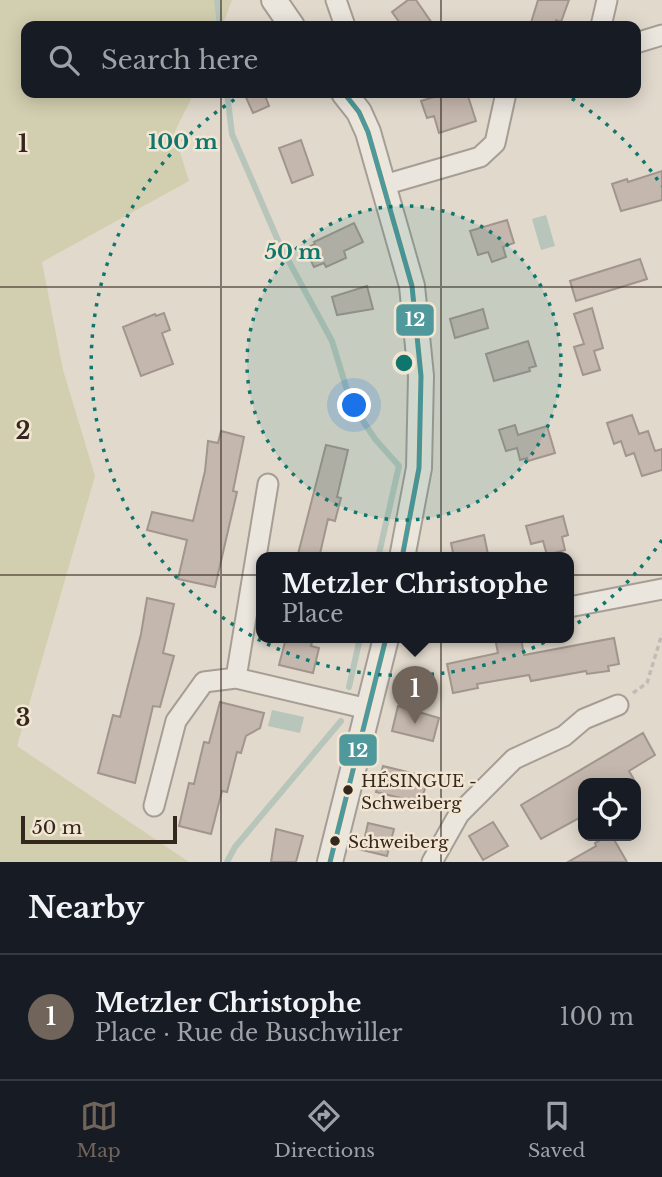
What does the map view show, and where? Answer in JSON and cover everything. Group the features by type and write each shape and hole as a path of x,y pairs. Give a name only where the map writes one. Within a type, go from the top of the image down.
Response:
{"street":[{"path":"274,0 289,21"},
{"path":"336,0 343,21"},
{"path":"602,21 607,0"},
{"path":"641,41 662,35"},
{"path":"348,98 364,120 412,286 421,376 419,468 403,552"},
{"path":"384,185 480,157 495,143 505,98"},
{"path":"257,552 268,484"},
{"path":"236,678 256,557"},
{"path":"574,606 662,590"},
{"path":"330,862 385,643"},
{"path":"154,806 176,721 204,682 236,678 368,709"},
{"path":"432,862 459,814 514,759 564,736 584,719 618,705"}],"path":[{"path":"618,705 647,683 662,634"}],"shaded area":[{"path":"0,0 232,0 224,21 21,21 21,98 192,98 174,133 189,181 42,262 63,370 95,476 17,746 189,862 0,862"},
{"path":"546,215 555,246 541,250 532,219"},
{"path":"272,710 304,717 300,733 268,726"}],"building":[{"path":"408,0 416,0 431,21 398,21 392,12"},
{"path":"538,0 569,0 561,21 532,21"},
{"path":"246,98 266,98 269,106 253,113"},
{"path":"431,98 469,98 476,121 439,133 434,116 427,118 421,101"},
{"path":"301,140 313,175 292,183 279,148"},
{"path":"662,171 662,200 621,211 612,184"},
{"path":"507,220 514,243 503,247 506,257 492,262 488,252 478,255 470,231"},
{"path":"354,223 363,242 344,251 346,258 326,267 324,263 314,267 305,249"},
{"path":"640,259 647,279 576,301 570,281"},
{"path":"367,286 373,309 337,315 332,297"},
{"path":"592,308 603,348 594,351 600,370 583,375 574,347 584,344 574,314"},
{"path":"483,309 488,328 455,338 450,319"},
{"path":"164,313 170,330 162,333 173,364 141,376 123,327"},
{"path":"528,341 536,366 529,368 530,371 494,381 486,354"},
{"path":"632,415 639,434 648,431 655,451 662,449 662,470 642,476 634,453 626,456 621,441 614,444 607,423"},
{"path":"515,425 518,435 547,426 555,453 528,461 527,458 520,460 517,448 506,451 499,430"},
{"path":"221,431 244,437 233,491 237,492 215,587 178,579 187,540 147,530 152,512 193,521 205,471 208,441 218,443"},
{"path":"326,445 348,450 337,497 341,498 335,521 328,519 320,552 299,552"},
{"path":"563,516 568,535 562,537 565,550 546,552 543,541 531,544 526,526"},
{"path":"484,535 488,552 453,552 451,543"},
{"path":"147,598 174,604 163,653 174,656 160,707 153,706 135,783 98,773 113,715 120,717 141,634"},
{"path":"614,638 619,664 608,666 609,671 587,674 586,671 531,681 529,675 477,684 478,688 453,693 447,664 498,653 496,643 522,643 524,655"},
{"path":"285,643 312,643 311,646 319,648 313,673 279,665"},
{"path":"220,702 264,713 260,728 246,736 241,753 237,752 227,792 222,791 211,834 179,826 189,783 194,784 204,742 209,743"},
{"path":"398,706 439,718 433,741 392,731"},
{"path":"643,733 655,755 629,771 633,778 578,778 578,819 541,839 521,805"},
{"path":"383,766 428,777 421,803 376,792"},
{"path":"493,822 508,846 483,860 469,836"},
{"path":"368,823 394,829 387,856 362,850"},
{"path":"276,829 303,836 296,862 271,862"},
{"path":"615,841 627,862 568,862 596,846 595,843"}],"waterway":[{"path":"217,0 219,21"},
{"path":"228,98 232,134 280,245 332,341 351,403 375,439 399,466 379,552"},
{"path":"349,687 359,643"},
{"path":"227,862 235,847 341,721"}],"transit line":[{"name":"12","path":"348,98 359,112 368,132 412,286 421,376 419,468 403,552"},
{"name":"12","path":"330,862 385,643"}],"place":[{"name":"Metzler Christophe","path":"415,724"},
{"name":"HÉSINGUE - Schweiberg","path":"348,790"},
{"name":"Schweiberg","path":"335,841"}]}
